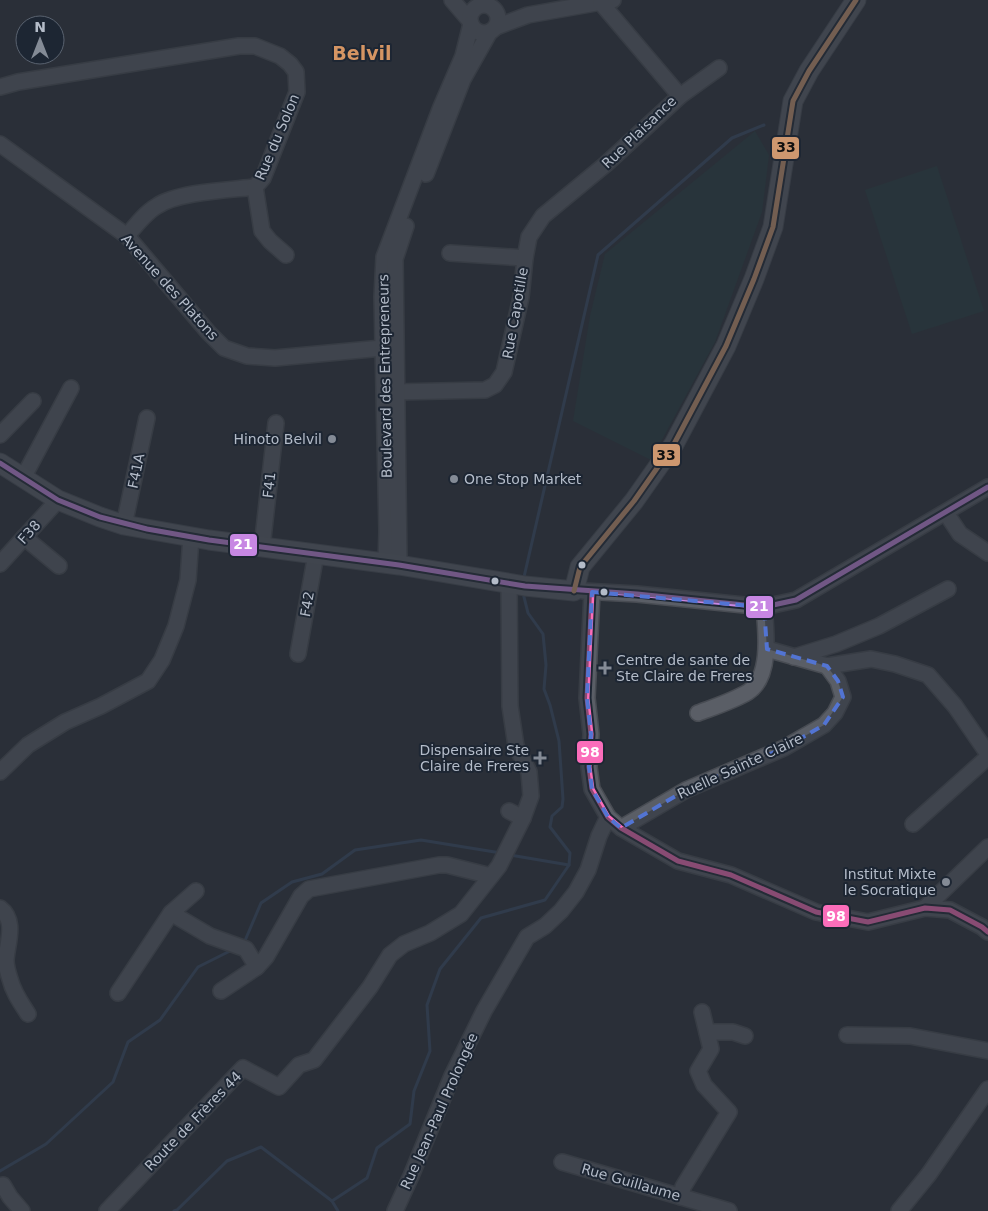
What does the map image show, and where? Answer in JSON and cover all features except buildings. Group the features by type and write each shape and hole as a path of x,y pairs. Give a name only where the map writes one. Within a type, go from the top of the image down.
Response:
{"main road":[{"path":"1,465 58,500 124,525 191,537 392,564 510,584 583,591 580,567 634,501 674,444 726,346 773,227 793,101 809,71 856,0"}],"street":[{"path":"452,0 478,32 492,30 528,15 607,1"},
{"name":"Rue Plaisance","path":"524,258 530,237 543,216 606,164 680,96 607,1"},
{"path":"484,5 498,20 492,30"},
{"path":"484,5 528,15"},
{"name":"Boulevard des Entrepreneurs","path":"392,564 389,348 383,277 384,257 393,246 459,77 471,14 474,9 484,5"},
{"name":"Boulevard des Entrepreneurs","path":"459,77 492,30"},
{"name":"Rue du Solon","path":"0,87 18,82 238,46 255,46 280,56 290,64 296,72 297,92 263,178 255,187 174,198 158,205 145,215 127,236"},
{"path":"680,96 719,68"},
{"name":"Avenue des Platons","path":"0,144 127,236 208,332 224,348 247,356 275,358 389,348"},
{"path":"255,187 262,231 286,255"},
{"path":"450,254 524,258"},
{"name":"Rue Capotille","path":"396,392 484,390 495,385 504,372 521,297 524,258"},
{"name":"Boulevard des Entrepreneurs","path":"389,348 396,392 392,474"},
{"path":"23,478 71,388"},
{"path":"0,435 33,401"},
{"name":"F41A","path":"124,525 147,418"},
{"name":"F41","path":"262,547 276,423"},
{"path":"988,487 796,600 764,607 637,594 583,591 587,698 592,734 589,766 592,789 608,817 621,828 678,861 731,874 816,912 868,922 925,908 950,910 988,932"},
{"name":"F38","path":"0,564 58,500"},
{"path":"946,513 960,534 988,553"},
{"path":"24,537 59,566"},
{"path":"0,772 28,745 65,722 102,706 148,681 162,660 176,626 188,580 191,537"},
{"name":"F42","path":"298,654 316,554"},
{"name":"Route de Frères 44","path":"107,1211 243,1068 279,1087 299,1065 314,1060 370,987 390,955 404,944 430,933 461,914 499,866 523,818 530,796 529,772 516,746 510,706 510,584"},
{"path":"794,657 836,644 879,626 948,589"},
{"path":"698,714 750,692 762,675 767,649 764,607"},
{"path":"767,649 827,666 871,659 928,674 955,706 988,755 913,824"},
{"name":"Ruelle Sainte Claire","path":"621,828 686,790 784,748 824,725 835,713 843,696 838,681 827,666"},
{"path":"509,811 523,818"},
{"name":"Rue Jean-Paul Prolongée","path":"395,1211 452,1076 484,1011 527,937 545,926 561,911 576,892 588,870 599,836 608,817"},
{"path":"925,908 988,847"},
{"path":"221,991 257,967 266,956 301,896 308,889 439,864 491,876"},
{"path":"118,993 171,913 196,891"},
{"path":"0,908 6,914 10,926 6,962 10,980 28,1014"},
{"path":"171,913 210,936 246,949 257,967"},
{"path":"681,1197 683,1187 729,1112 704,1085 698,1071 711,1049 702,1012"},
{"path":"707,1032 733,1032 745,1036"},
{"path":"846,1035 910,1036 988,1051"},
{"path":"899,1211 929,1174 988,1089"},
{"name":"Rue Guillaume","path":"562,1162 729,1211"},
{"path":"3,1185 22,1211"}],"highlighted area":[{"path":"592,592 764,607 767,649 827,666 838,681 843,697 824,725 784,748 686,790 621,828 608,817 592,789 589,767 591,734 587,698"}],"green space":[{"path":"755,131 769,155 762,212 715,342 651,460 573,421 590,316 605,254"},
{"path":"937,166 984,311 912,334 865,190"}],"waterway":[{"path":"524,577 598,255 732,138 764,125"},
{"path":"332,1201 367,1178 377,1148 410,1124 414,1091 430,1051 427,1005 440,969 481,918 545,900 569,865 570,853 550,827 552,816 562,807 563,799 559,741 544,689 546,665 543,634 528,613 523,593"},
{"path":"244,943 261,903 292,882 322,874 355,850 421,840 501,853"},
{"path":"510,855 569,865"},
{"path":"0,1171 46,1144 113,1082 128,1042 160,1020 198,967 232,950"},
{"path":"174,1211 227,1161 261,1147 332,1201 338,1211"}],"transit line":[{"name":"33","path":"574,591 580,567 634,501 674,444 726,346 773,227 793,101 809,71 856,0"},
{"name":"21","path":"0,463 58,500 100,517 147,529 209,540 399,565 525,586 637,594 764,607 796,600 988,487"},
{"name":"98","path":"592,592 587,698 591,734 589,767 592,789 608,817 621,828 678,861 731,875 816,912 868,922 925,908 950,910 988,932"}],"place":[{"name":"Hinoto Belvil","path":"332,439"},
{"name":"One Stop Market","path":"454,479"},
{"name":"Centre de sante de Ste Claire de Freres","path":"605,668"},
{"name":"Dispensaire Ste Claire de Freres","path":"540,758"},
{"name":"Institut Mixte le Socratique","path":"946,882"}],"district":[{"name":"Belvil","path":"362,53"}]}
